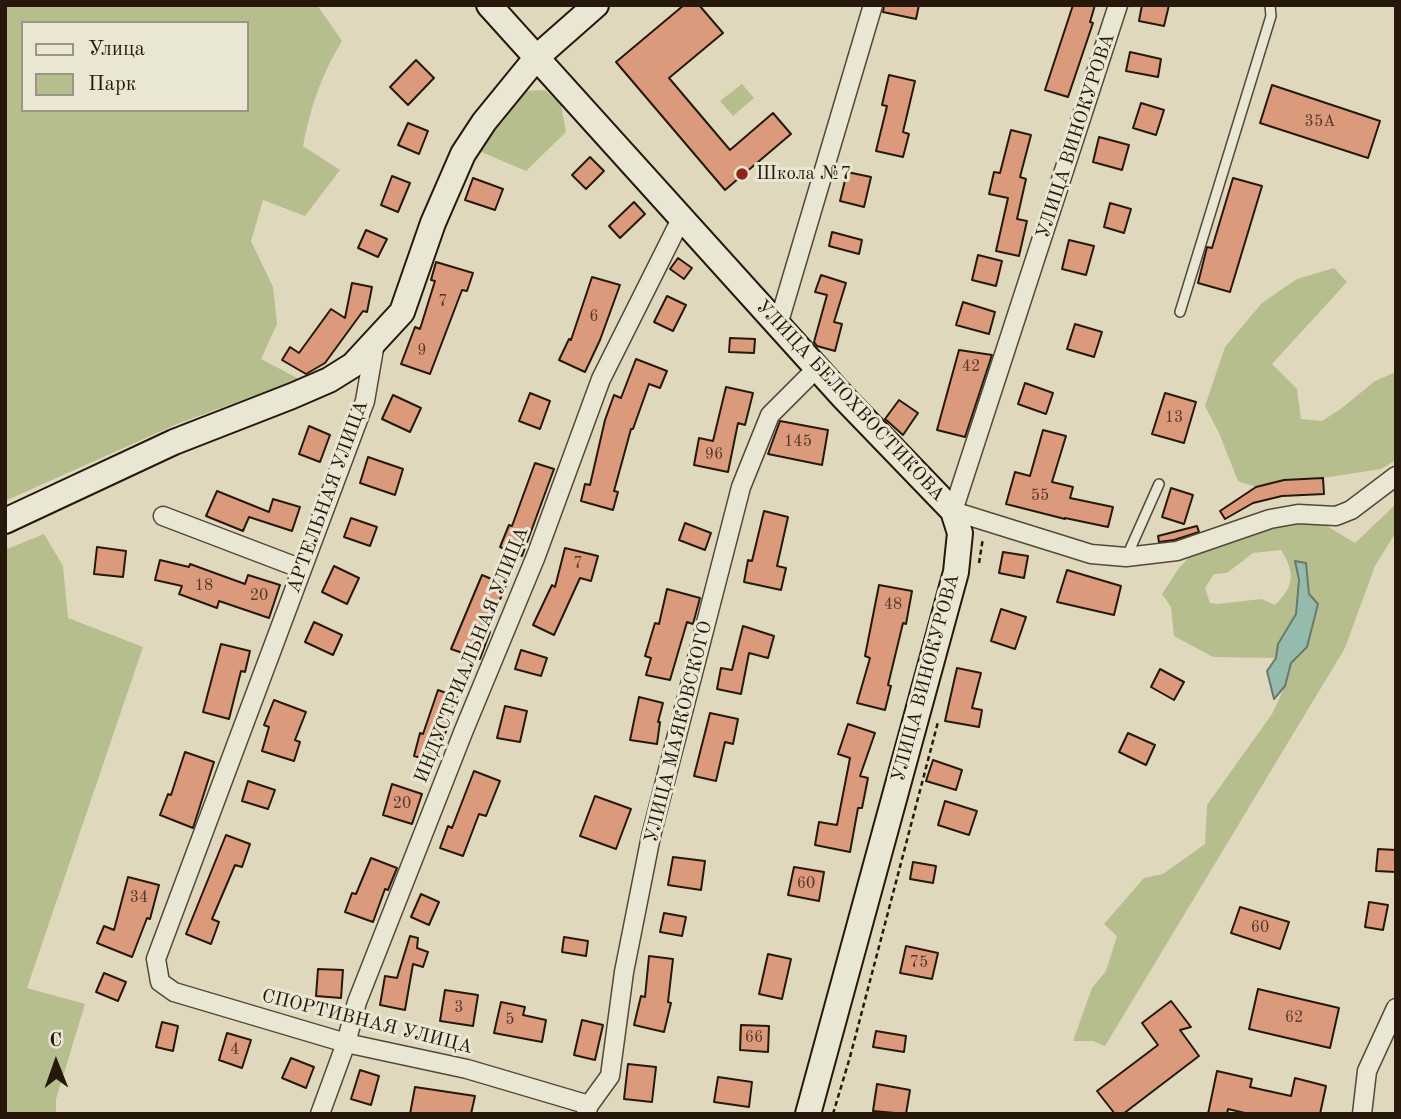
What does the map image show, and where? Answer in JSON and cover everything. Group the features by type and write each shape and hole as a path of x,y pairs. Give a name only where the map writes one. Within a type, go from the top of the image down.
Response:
{"main road":[{"name":"УЛИЦА БЕЛОХВОСТИКОВА","path":"489,5 817,368 953,511"},
{"path":"5,521 174,442 329,380 353,365 401,312 433,223 463,154 484,122 537,57 596,5"},
{"name":"УЛИЦА ВИНОКУРОВА","path":"808,1114 956,572 960,533 953,511"}],"street":[{"path":"778,325 873,5"},
{"name":"УЛИЦА ВИНОКУРОВА","path":"953,511 1118,5"},
{"name":"ИНДУСТРИАЛЬНАЯ УЛИЦА","path":"320,1114 358,1002 464,730 536,556 601,379 681,219"},
{"name":"АРТЕЛЬНАЯ УЛИЦА","path":"156,959 365,401 375,343"},
{"name":"УЛИЦА МАЯКОВСКОГО","path":"587,1109 610,1076 624,972 651,836 741,487 770,415 817,368"},
{"name":"УЛИЦА БЕЛОХВОСТИКОВА","path":"953,511 1091,554 1126,557 1177,551 1270,519 1298,514 1336,516 1351,510 1396,477"},
{"path":"163,516 302,569"},
{"name":"СПОРТИВНАЯ УЛИЦА","path":"156,959 160,982 174,992 346,1043 467,1069 587,1109"},
{"path":"1362,1114 1367,1071 1396,1008"}],"lane":[{"path":"1180,312 1271,16 1270,5"},
{"path":"1126,557 1159,484"}],"path":[{"path":"978,565 981,552"},
{"path":"832,1114 857,1030 938,723"}],"green space":[{"path":"5,5 317,5 342,41 318,91 303,146 340,170 305,216 263,200 251,241 273,287 277,324 261,359 299,379 177,424 5,501"},
{"path":"742,84 754,98 733,116 720,101"},
{"path":"545,90 561,105 566,132 526,171 479,151 526,91"},
{"path":"1334,268 1347,282 1272,364 1297,389 1301,419 1322,421 1375,381 1396,372 1396,460 1381,469 1323,478 1284,480 1256,487 1238,481 1205,406 1225,347 1262,303 1297,279"},
{"path":"1396,504 1396,532 1375,566 1345,648 1105,1046 1093,1041 1073,1041 1092,988 1106,971 1117,936 1104,924 1144,878 1163,874 1205,844 1207,805 1272,714 1285,686 1291,663 1307,647 1318,605 1309,594 1306,563 1296,562 1296,612 1276,658 1213,657 1174,636 1171,607 1162,594 1179,568 1195,551 1283,523 1322,523 1355,543","holes":["1281,550 1289,565 1291,579 1282,598 1275,605 1262,599 1210,603 1205,588 1214,574 1227,573 1253,553"]},
{"path":"44,534 63,566 68,618 143,647 27,988 85,1004 56,1099 56,1114 5,1114 5,550"}],"shaded area":[{"path":"1295,561 1306,563 1309,594 1318,604 1307,647 1291,663 1285,686 1274,699 1267,671 1276,658 1278,644 1296,614 1299,580"}],"building":[{"path":"684,5 699,5 723,33 669,78 730,150 773,113 791,134 725,190 616,62"},
{"path":"884,5 919,5 916,19 883,12"},
{"path":"1073,5 1095,5 1090,22 1093,23 1068,97 1045,90"},
{"path":"1142,5 1169,5 1164,26 1139,21"},
{"path":"1130,52 1161,59 1158,77 1126,71"},
{"path":"416,60 434,78 408,105 390,87"},
{"path":"889,75 915,81 903,132 909,134 903,157 876,151 887,106 882,105"},
{"path":"1272,85 1380,121 1368,158 1260,123"},
{"path":"1141,103 1164,110 1156,135 1133,128"},
{"path":"408,123 428,131 419,154 398,145"},
{"path":"1011,130 1031,135 1020,177 1026,179 1017,219 1027,221 1019,256 996,251 1008,198 989,194 994,172 1000,173"},
{"path":"1099,137 1129,145 1122,170 1093,162"},
{"path":"590,157 604,171 586,189 572,175"},
{"path":"847,172 871,177 864,207 840,201"},
{"path":"392,176 410,183 398,212 381,205"},
{"path":"473,178 503,189 495,210 465,200"},
{"path":"1233,178 1262,186 1230,292 1198,283 1207,247 1212,248"},
{"path":"634,202 645,214 620,238 609,226"},
{"path":"1110,203 1131,209 1124,233 1104,227"},
{"path":"366,230 387,239 378,257 358,248"},
{"path":"832,232 862,240 859,254 829,246"},
{"path":"1069,240 1094,246 1086,275 1062,269"},
{"path":"978,255 1002,261 996,286 972,280"},
{"path":"678,258 692,268 684,279 670,269"},
{"path":"436,262 473,273 467,291 462,290 430,374 401,364 415,327 420,329 435,281 431,280"},
{"path":"821,275 846,283 834,322 842,324 835,351 817,346 814,342 827,295 815,292"},
{"path":"592,277 620,285 585,372 559,360 569,339 571,340"},
{"path":"352,283 372,287 367,312 363,311 325,363 306,374 282,360 290,347 299,353 331,309 345,318"},
{"path":"667,296 686,305 673,331 654,322"},
{"path":"963,302 995,312 989,334 956,325"},
{"path":"1075,324 1102,332 1094,357 1067,349"},
{"path":"730,338 755,339 754,353 729,352"},
{"path":"959,350 992,355 965,437 937,430"},
{"path":"636,359 667,371 660,388 649,384 631,429 614,491 618,492 613,510 581,501 585,484 590,485 605,420 614,395 621,398"},
{"path":"1025,383 1053,393 1046,414 1018,404"},
{"path":"726,387 753,393 745,425 738,423 728,472 694,465 699,438 713,441"},
{"path":"530,393 550,401 540,429 519,421"},
{"path":"1165,393 1196,402 1184,443 1152,434"},
{"path":"393,395 421,408 410,432 382,419"},
{"path":"899,400 918,413 903,435 885,419"},
{"path":"780,421 828,430 822,465 768,454"},
{"path":"309,426 330,435 320,462 299,454"},
{"path":"1043,430 1066,436 1052,482 1073,487 1070,498 1113,507 1108,527 1006,504 1015,472 1030,476"},
{"path":"368,457 403,469 395,495 360,483"},
{"path":"535,463 554,469 522,556 500,547 509,525 512,526"},
{"path":"1323,478 1324,494 1282,496 1253,503 1225,519 1220,511 1256,487 1284,480"},
{"path":"1171,488 1193,495 1184,524 1162,517"},
{"path":"217,491 269,512 273,499 300,507 292,531 249,517 243,531 206,516"},
{"path":"764,511 788,517 777,566 786,568 781,590 744,582 748,560 752,561"},
{"path":"351,518 377,527 370,546 344,537"},
{"path":"685,523 711,533 705,550 679,540"},
{"path":"1197,526 1199,532 1159,542 1158,536"},
{"path":"97,547 126,551 123,577 94,574"},
{"path":"565,548 598,556 591,581 580,578 554,635 533,625 552,585 555,587"},
{"path":"1003,552 1028,556 1024,578 999,573"},
{"path":"160,560 189,567 190,564 245,584 248,575 280,585 269,618 219,601 217,608 179,594 182,586 155,580"},
{"path":"334,566 359,578 347,604 322,592"},
{"path":"1067,570 1121,586 1114,615 1057,602"},
{"path":"482,575 506,585 487,631 490,632 480,659 451,649"},
{"path":"879,585 912,591 906,624 903,623 888,685 891,686 885,710 857,703 870,658 865,656"},
{"path":"667,589 700,598 693,624 687,622 670,680 646,675 651,658 645,656 655,623 659,624"},
{"path":"1001,609 1026,617 1015,649 991,641"},
{"path":"314,622 342,635 333,655 305,642"},
{"path":"743,626 774,636 768,658 749,653 741,694 717,689 721,668 732,670"},
{"path":"221,644 250,651 245,672 241,671 229,719 203,712"},
{"path":"521,650 547,658 541,676 515,669"},
{"path":"957,668 981,673 972,708 982,710 979,727 945,721"},
{"path":"1160,669 1184,682 1174,700 1151,687"},
{"path":"438,690 457,697 436,762 414,756 420,733 423,734"},
{"path":"639,697 663,703 658,722 657,744 630,740"},
{"path":"274,700 306,712 295,740 300,742 294,761 262,751 269,727 264,725"},
{"path":"505,706 527,711 520,742 497,738"},
{"path":"710,713 738,719 733,744 725,742 716,781 694,776"},
{"path":"848,724 875,733 860,776 868,778 862,808 858,808 850,852 815,845 819,822 837,825 850,758 838,754"},
{"path":"1128,733 1155,745 1146,765 1119,752"},
{"path":"185,752 214,762 193,828 160,815 168,794 171,795"},
{"path":"933,760 962,770 956,790 926,781"},
{"path":"474,771 500,781 486,816 479,814 463,856 440,848 448,826 452,828"},
{"path":"248,781 275,790 268,809 242,801"},
{"path":"392,784 422,794 412,824 383,815"},
{"path":"595,796 631,809 616,849 580,836"},
{"path":"945,801 977,811 969,835 938,825"},
{"path":"226,835 250,844 242,867 235,865 212,919 219,922 211,944 186,934"},
{"path":"1378,849 1396,850 1396,872 1376,871"},
{"path":"673,857 705,861 701,890 668,885"},
{"path":"371,858 397,868 388,890 385,889 373,922 345,912 352,893 356,894"},
{"path":"913,862 936,866 933,883 910,879"},
{"path":"794,867 824,872 819,901 788,895"},
{"path":"128,877 159,885 150,919 147,918 132,957 97,943 104,926 114,930"},
{"path":"421,894 439,902 429,925 411,917"},
{"path":"1369,902 1388,905 1383,930 1365,927"},
{"path":"1240,907 1289,922 1280,949 1231,933"},
{"path":"664,913 686,917 682,936 660,932"},
{"path":"410,936 418,938 417,948 428,952 423,967 413,964 405,1010 380,1005 385,976 397,978"},
{"path":"564,937 588,941 586,956 562,952"},
{"path":"906,946 938,953 932,979 900,973"},
{"path":"768,954 791,959 782,999 759,994"},
{"path":"649,956 673,959 668,1002 671,1003 664,1032 634,1025 641,996 645,997"},
{"path":"318,969 343,970 341,998 316,996"},
{"path":"104,973 126,982 118,1001 96,992"},
{"path":"1258,989 1339,1008 1330,1048 1249,1029"},
{"path":"445,990 478,995 473,1026 440,1021"},
{"path":"1171,1001 1191,1027 1180,1030 1199,1056 1123,1114 1115,1114 1097,1091 1158,1045 1142,1023"},
{"path":"501,1002 525,1007 523,1015 546,1020 542,1042 494,1033"},
{"path":"582,1020 603,1025 595,1060 574,1055"},
{"path":"162,1022 178,1026 173,1051 156,1047"},
{"path":"741,1025 769,1026 768,1052 740,1050"},
{"path":"876,1031 906,1036 904,1052 873,1047"},
{"path":"227,1033 251,1040 242,1068 219,1060"},
{"path":"291,1058 314,1067 306,1088 282,1078"},
{"path":"628,1064 656,1067 652,1102 624,1099"},
{"path":"360,1070 379,1076 371,1105 351,1099"},
{"path":"1217,1071 1252,1079 1250,1087 1291,1096 1295,1078 1326,1086 1320,1114 1249,1114 1228,1109 1227,1114 1208,1114"},
{"path":"718,1077 752,1082 749,1107 714,1102"},
{"path":"877,1084 910,1090 906,1114 873,1111"},
{"path":"415,1087 475,1096 471,1114 410,1114"}],"place":[{"name":"Школа №7","path":"742,174"}]}
